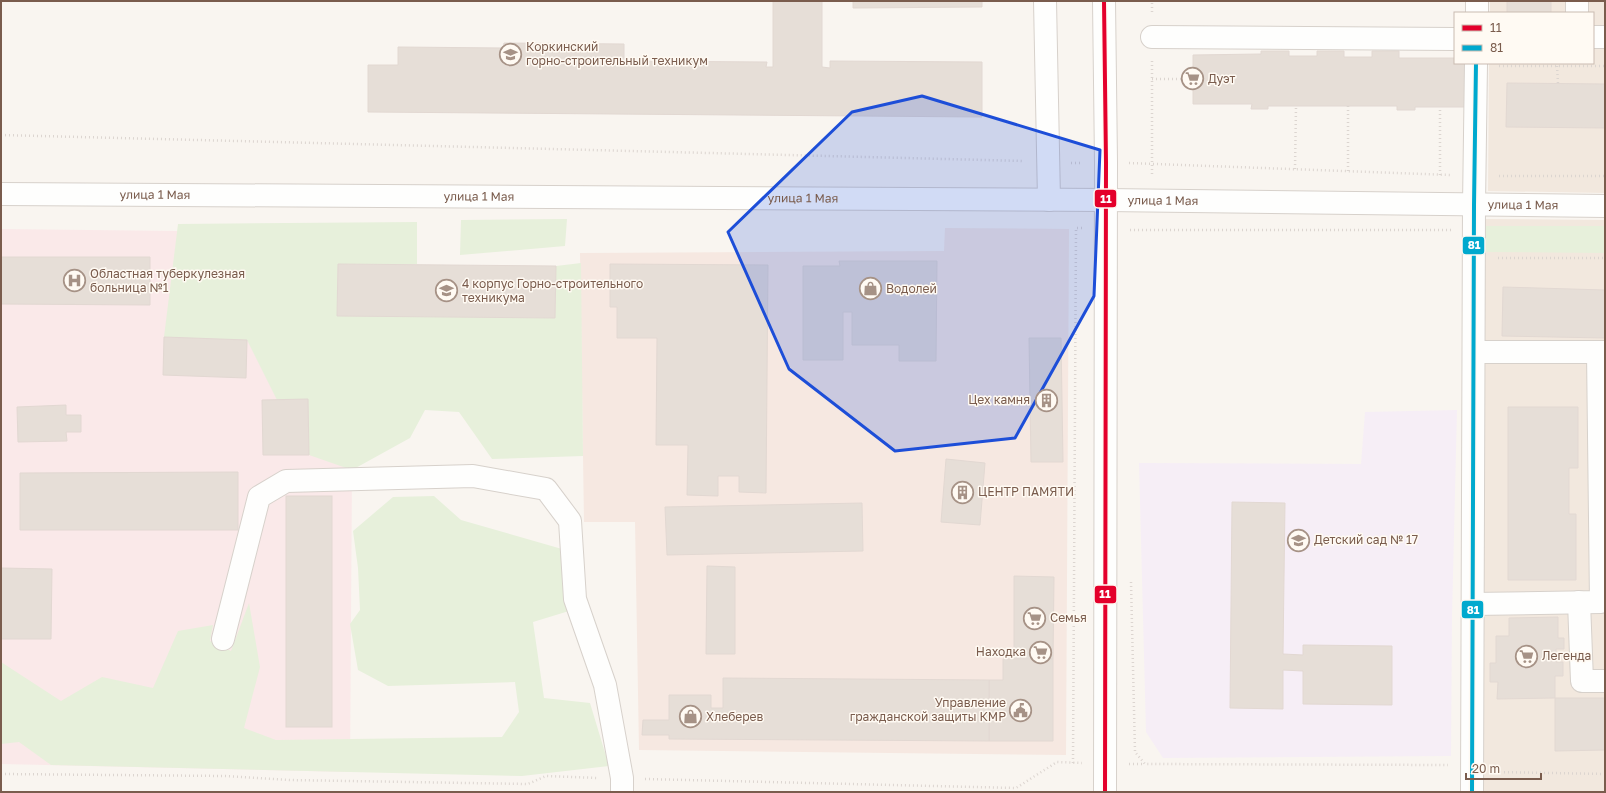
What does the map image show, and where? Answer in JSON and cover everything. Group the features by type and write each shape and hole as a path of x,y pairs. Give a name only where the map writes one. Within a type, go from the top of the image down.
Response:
{"street":[{"path":"1045,1 1049,200"},
{"path":"1104,1 1106,163 1105,792"},
{"path":"1477,1 1477,12"},
{"path":"1577,1 1577,12"},
{"path":"1152,37 1454,38"},
{"path":"1594,37 1605,37"},
{"path":"1472,792 1474,176 1476,65"},
{"name":"улица 1 Мая","path":"1,194 1106,200 1605,206"},
{"path":"1473,604 1603,602 1601,352 1474,352"},
{"path":"223,639 260,497 286,481 474,476 546,489 570,520 575,599 605,685 622,785"},
{"path":"1579,602 1582,681 1605,681"}],"path":[{"path":"1152,1 1153,230"},
{"path":"1476,65 1605,66"},
{"path":"1557,66 1558,83"},
{"path":"1152,79 1193,79"},
{"path":"1295,169 1296,106"},
{"path":"1348,106 1348,171"},
{"path":"1440,107 1440,175"},
{"path":"1,135 1152,164 1474,176 1605,176"},
{"path":"1073,763 1076,228 1153,230 1474,230"},
{"path":"1498,258 1605,258"},
{"path":"1131,578 1135,752 1145,764"},
{"path":"1,774 224,776 289,780 528,784 546,776 622,785 1016,788 1057,762 1472,766 1485,772 1605,774"}],"highlighted area":[{"path":"922,96 1100,150 1094,296 1015,438 895,451 789,369 728,232 852,112"}],"shaded area":[{"path":"1490,1 1605,1 1605,193 1488,191 1489,64 1594,64 1594,12 1490,12"},
{"path":"1479,219 1605,220 1605,792 1479,792"},
{"path":"945,228 1069,229 1066,755 639,750 635,522 584,522 580,253 944,251"},
{"path":"1,229 312,231 352,470 350,772 1,764"},
{"name":"Детский сад № 17","path":"1457,410 1452,616 1451,756 1163,758 1146,732 1139,463 1361,464 1365,412"}],"green space":[{"path":"567,219 565,246 460,255 461,220"},
{"path":"417,222 417,264 338,264 337,315 555,318 556,266 581,263 583,456 492,459 459,412 425,410 410,438 352,470 309,455 308,399 277,400 247,340 164,337 178,224"},
{"path":"1485,226 1605,226 1605,253 1485,252"},
{"path":"434,496 461,520 562,549 569,611 533,622 544,698 590,703 609,766 522,776 51,765 19,742 1,744 1,662 61,701 102,677 153,688 178,631 213,625 210,641 231,651 249,603 260,667 244,728 276,740 502,737 519,712 515,682 388,686 358,670 350,624 360,610 358,568 353,531 393,497"}],"building":[{"name":"Коркинский горно-строительный техникум","path":"773,1 822,1 822,67 830,68 830,61 982,62 982,117 368,112 368,65 398,65 398,47 503,48 504,43 624,44 624,61 767,62 766,67 773,67"},
{"path":"853,1 982,1 982,7 853,8"},
{"path":"1507,1 1551,1 1551,12 1507,12"},
{"path":"1261,51 1289,51 1289,56 1317,56 1317,51 1344,51 1344,57 1372,57 1372,51 1399,51 1399,58 1454,58 1454,64 1465,64 1465,107 1415,107 1415,110 1397,110 1397,106 1268,106 1268,109 1251,109 1252,104 1193,104 1193,55 1261,54"},
{"path":"1507,83 1605,84 1605,128 1506,127"},
{"name":"Областная туберкулезная больница №1","path":"1,257 150,257 150,305 1,304"},
{"name":"Водолей","path":"839,261 937,261 936,361 899,361 899,345 852,345 852,312 843,312 843,360 803,360 803,266 840,266"},
{"name":"4 корпус Горно-строительного техникума","path":"338,264 556,266 555,318 337,316"},
{"path":"610,264 768,265 766,493 739,492 739,476 718,476 718,496 687,495 688,445 656,445 657,338 617,338 617,307 610,307"},
{"path":"1503,287 1605,290 1605,338 1502,336"},
{"path":"164,337 247,340 246,378 163,375"},
{"name":"Цех камня","path":"1029,338 1061,338 1063,462 1031,462"},
{"path":"308,399 309,455 263,455 262,400"},
{"path":"66,405 66,415 81,415 81,432 66,432 67,441 18,442 17,407"},
{"path":"1508,407 1578,407 1578,468 1569,468 1569,514 1576,514 1576,580 1508,580"},
{"name":"ЦЕНТР ПАМЯТИ","path":"946,459 985,463 980,525 941,522"},
{"path":"238,472 238,530 20,530 20,473"},
{"path":"286,496 332,496 332,727 286,727"},
{"path":"1232,502 1285,503 1283,654 1303,655 1303,645 1392,646 1392,705 1303,704 1303,671 1283,670 1283,709 1230,708"},
{"path":"862,503 863,551 667,555 665,507"},
{"path":"707,566 735,567 735,654 706,654"},
{"path":"1,568 52,569 51,639 1,639"},
{"name":"Семья","path":"1014,576 1054,577 1053,659 1014,659"},
{"name":"Легенда","path":"1558,617 1558,638 1564,638 1564,649 1556,649 1556,662 1563,662 1563,676 1555,676 1555,698 1497,699 1498,682 1490,682 1490,663 1496,663 1496,636 1509,636 1509,618"},
{"name":"Управление гражданской защиты КМР","path":"1003,659 1053,659 1053,741 989,741 989,680 1003,680"},
{"path":"723,678 989,680 989,741 669,739 669,735 642,735 643,720 669,720 669,695 711,695 711,708 723,708"},
{"path":"1555,698 1605,698 1605,750 1555,751"}],"transit line":[{"name":"11","path":"1104,1 1106,163 1105,792"},
{"name":"81","path":"1472,792 1474,205 1476,64"}],"place":[{"name":"Коркинский горно-строительный техникум","path":"511,54"},
{"name":"Дуэт","path":"1193,79"},
{"name":"Областная туберкулезная больница №1","path":"75,281"},
{"name":"Водолей","path":"870,289"},
{"name":"4 корпус Горно-строительного техникума","path":"446,291"},
{"name":"Цех камня","path":"1046,400"},
{"name":"ЦЕНТР ПАМЯТИ","path":"963,492"},
{"name":"Детский сад № 17","path":"1298,540"},
{"name":"Семья","path":"1034,618"},
{"name":"Находка","path":"1041,652"},
{"name":"Легенда","path":"1526,656"},
{"name":"Управление гражданской защиты КМР","path":"1021,710"},
{"name":"Хлеберев","path":"691,717"}]}
